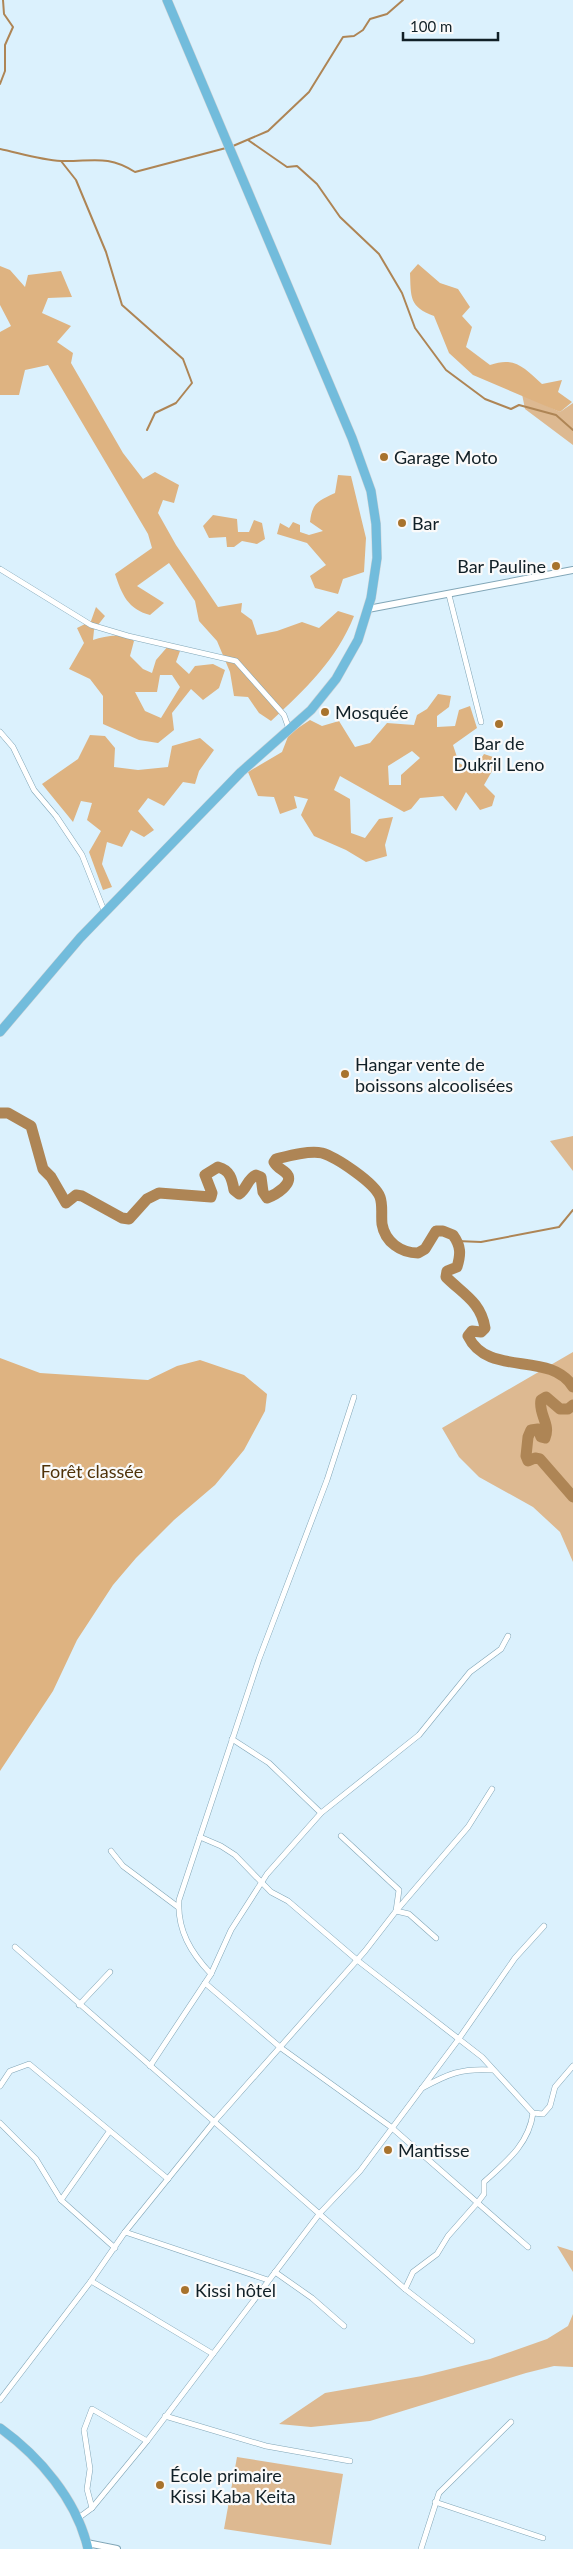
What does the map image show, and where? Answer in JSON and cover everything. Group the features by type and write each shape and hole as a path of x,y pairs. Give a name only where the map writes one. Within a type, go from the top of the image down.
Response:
{"highway":[{"path":"0,1032 80,938 106,914 241,772 290,730 310,710 336,679 358,640 368,609 377,558 376,524 371,491 352,438 167,0"},
{"path":"0,2428 35,2458 63,2495 77,2518 87,2546"}],"street":[{"path":"0,569 91,624 128,636 236,661 284,715 290,730"},
{"path":"368,609 573,570"},
{"path":"449,595 481,722"},
{"path":"0,732 13,747 34,790 56,816 82,855 106,914"},
{"path":"211,1974 198,1960 180,1929 178,1908 259,1659 328,1480 354,1397"},
{"path":"150,2066 211,1974 231,1930 262,1883 321,1813 419,1735 470,1672 501,1650 508,1636"},
{"path":"232,1739 269,1763 321,1813"},
{"path":"0,2400 91,2281 125,2232 168,2178 357,1960 468,1827 492,1789"},
{"path":"200,1836 222,1846 235,1855 262,1883 307,1916 357,1960 482,2058 533,2113 543,2114 550,2106 554,2087 573,2066"},
{"path":"341,1836 399,1890 396,1911"},
{"path":"111,1850 123,1866 178,1908"},
{"path":"396,1911 409,1914 436,1938"},
{"path":"77,2518 92,2508 146,2441 320,2212 360,2171 391,2127 458,2040 515,1958 544,1926"},
{"path":"15,1947 214,2123 320,2212 405,2289 472,2341"},
{"path":"79,2005 110,1972"},
{"path":"205,1983 281,2048 391,2127 528,2247"},
{"path":"0,2086 10,2071 29,2064 109,2132 168,2178"},
{"path":"420,2089 452,2072 478,2069 492,2070"},
{"path":"405,2289 413,2272 437,2254 448,2236 484,2194 484,2182 515,2153 531,2128 533,2113"},
{"path":"0,2123 36,2159 61,2200 115,2248"},
{"path":"61,2200 109,2132"},
{"path":"125,2232 268,2280"},
{"path":"275,2272 312,2298 344,2326"},
{"path":"91,2281 213,2354"},
{"path":"92,2508 86,2489 90,2469 84,2430 92,2408 146,2441"},
{"path":"165,2416 266,2446 350,2461"},
{"path":"421,2549 439,2493 511,2422"},
{"path":"435,2502 543,2538"},
{"path":"87,2546 117,2549"}],"shaded area":[{"path":"522,394 560,412 573,403 573,445 525,409"},
{"path":"573,1136 573,1171 550,1141"},
{"path":"573,1352 573,1562 560,1532 533,1507 479,1477 459,1457 442,1428"},
{"path":"557,2246 573,2251 573,2272"},
{"path":"573,2314 573,2367 554,2366 526,2373 370,2421 311,2427 279,2424 325,2393 422,2376 490,2359 547,2339 568,2326"},
{"path":"237,2457 343,2474 331,2545 224,2529"}],"green space":[{"path":"418,264 440,283 458,289 470,307 462,316 472,327 466,347 490,365 506,362 519,365 542,384 562,380 558,392 572,402 560,412 473,375 449,353 434,316 420,309 413,300 410,273"},
{"path":"0,266 10,270 25,287 28,275 61,271 72,297 48,298 42,313 71,326 57,342 73,353 71,363 123,453 143,479 155,472 179,485 174,503 163,500 158,513 176,545 218,607 242,603 241,612 252,620 257,635 277,631 302,622 319,628 338,611 354,616 339,646 319,673 271,721 259,713 248,697 234,696 230,672 217,641 199,621 195,601 169,563 137,586 164,603 150,615 136,609 123,595 115,574 152,548 148,534 48,365 25,370 19,395 0,395 0,332 11,326 0,305"},
{"path":"338,475 351,476 366,538 364,572 343,579 338,594 315,588 310,576 326,565 307,543 277,534 280,523 289,528 293,522 300,525 300,532 309,535 323,531 310,522 312,511 317,503 335,493"},
{"path":"213,515 237,519 238,532 249,532 254,520 262,523 265,539 257,544 242,541 234,547 227,547 226,537 209,538 203,526"},
{"path":"96,607 105,616 94,630 93,640 114,636 129,638 134,641 130,656 143,669 152,673 156,660 169,645 180,651 176,662 189,674 195,666 213,664 225,670 219,688 203,700 191,689 172,713 174,730 158,743 139,740 103,724 103,696 90,679 69,669 84,643 77,628 91,621","holes":["160,675 172,675 180,687 161,718 145,711 135,692 157,692"]},
{"path":"438,694 451,696 449,707 437,716 437,727 455,726 459,710 470,706 477,728 453,745 459,763 473,771 484,754 499,759 484,785 495,796 492,806 480,810 466,792 456,811 443,796 420,798 411,809 404,812 340,776 334,790 350,799 351,833 365,838 379,819 393,817 385,845 387,856 366,862 346,850 314,836 301,815 308,799 294,796 297,808 280,814 274,797 258,796 248,772 282,752 289,734 310,720 322,726 339,721 355,747 370,743 387,723 414,725 417,715 427,709","holes":["412,751 420,758 401,775 401,785 389,785 388,766"]},
{"path":"90,735 105,736 115,748 114,767 138,770 168,767 172,746 200,738 214,750 199,771 195,784 183,782 164,806 148,798 138,811 154,830 144,837 131,830 122,847 107,842 102,864 112,887 103,890 89,852 101,831 87,820 92,803 81,801 73,822 42,784 78,759"},
{"name":"Forêt classée","path":"0,1358 40,1373 148,1380 177,1366 200,1360 244,1375 267,1394 265,1411 244,1450 215,1485 174,1520 136,1558 113,1585 77,1640 53,1691 0,1771"}],"waterway":[{"path":"0,84 5,71 5,45 13,27 4,14 3,0"},
{"path":"233,146 268,131 309,92 343,37 354,36 363,30 370,19 387,14 403,0"},
{"path":"248,140 287,167 297,166 317,184 340,217 379,254 402,293 415,328 446,370 485,399 511,409 519,405 556,415 573,430"},
{"path":"0,149 53,160 107,161 125,166 135,172 226,148"},
{"path":"61,161 76,180 106,252 122,305 183,359 192,383 176,403 155,413 147,430"},
{"path":"0,1113 8,1113 31,1126 43,1169 51,1177 66,1203 76,1195 82,1196 122,1218 129,1219 147,1199 159,1193 211,1197 212,1193 205,1175 218,1167 228,1173 234,1190 239,1194 253,1177 256,1175 261,1177 263,1192 267,1198 283,1188 288,1181 286,1173 274,1162 276,1159 311,1152 328,1155 354,1171 377,1191 381,1200 384,1230 390,1241 400,1249 418,1253 425,1249 436,1231 443,1231 453,1235 460,1250 459,1258 457,1267 447,1271 446,1277 480,1311 485,1328 481,1332 472,1331 468,1336 477,1349 504,1361 550,1369 563,1376 573,1387"},
{"path":"457,1241 481,1242 559,1227 573,1210"},
{"path":"573,1405 568,1409 560,1409 546,1397 541,1400 541,1410 546,1424 545,1438 541,1437 538,1429 531,1430 528,1437 526,1456 528,1461 535,1458 540,1459 573,1497"}],"place":[{"name":"Garage Moto","path":"384,457"},
{"name":"Bar","path":"402,523"},
{"name":"Bar Pauline","path":"556,566"},
{"name":"Mosquée","path":"325,712"},
{"name":"Bar de Dukril Leno","path":"499,724"},
{"name":"Hangar vente de boissons alcoolisées","path":"345,1074"},
{"name":"Mantisse","path":"388,2150"},
{"name":"Kissi hôtel","path":"185,2290"},
{"name":"École primaire Kissi Kaba Keita","path":"160,2485"}]}
